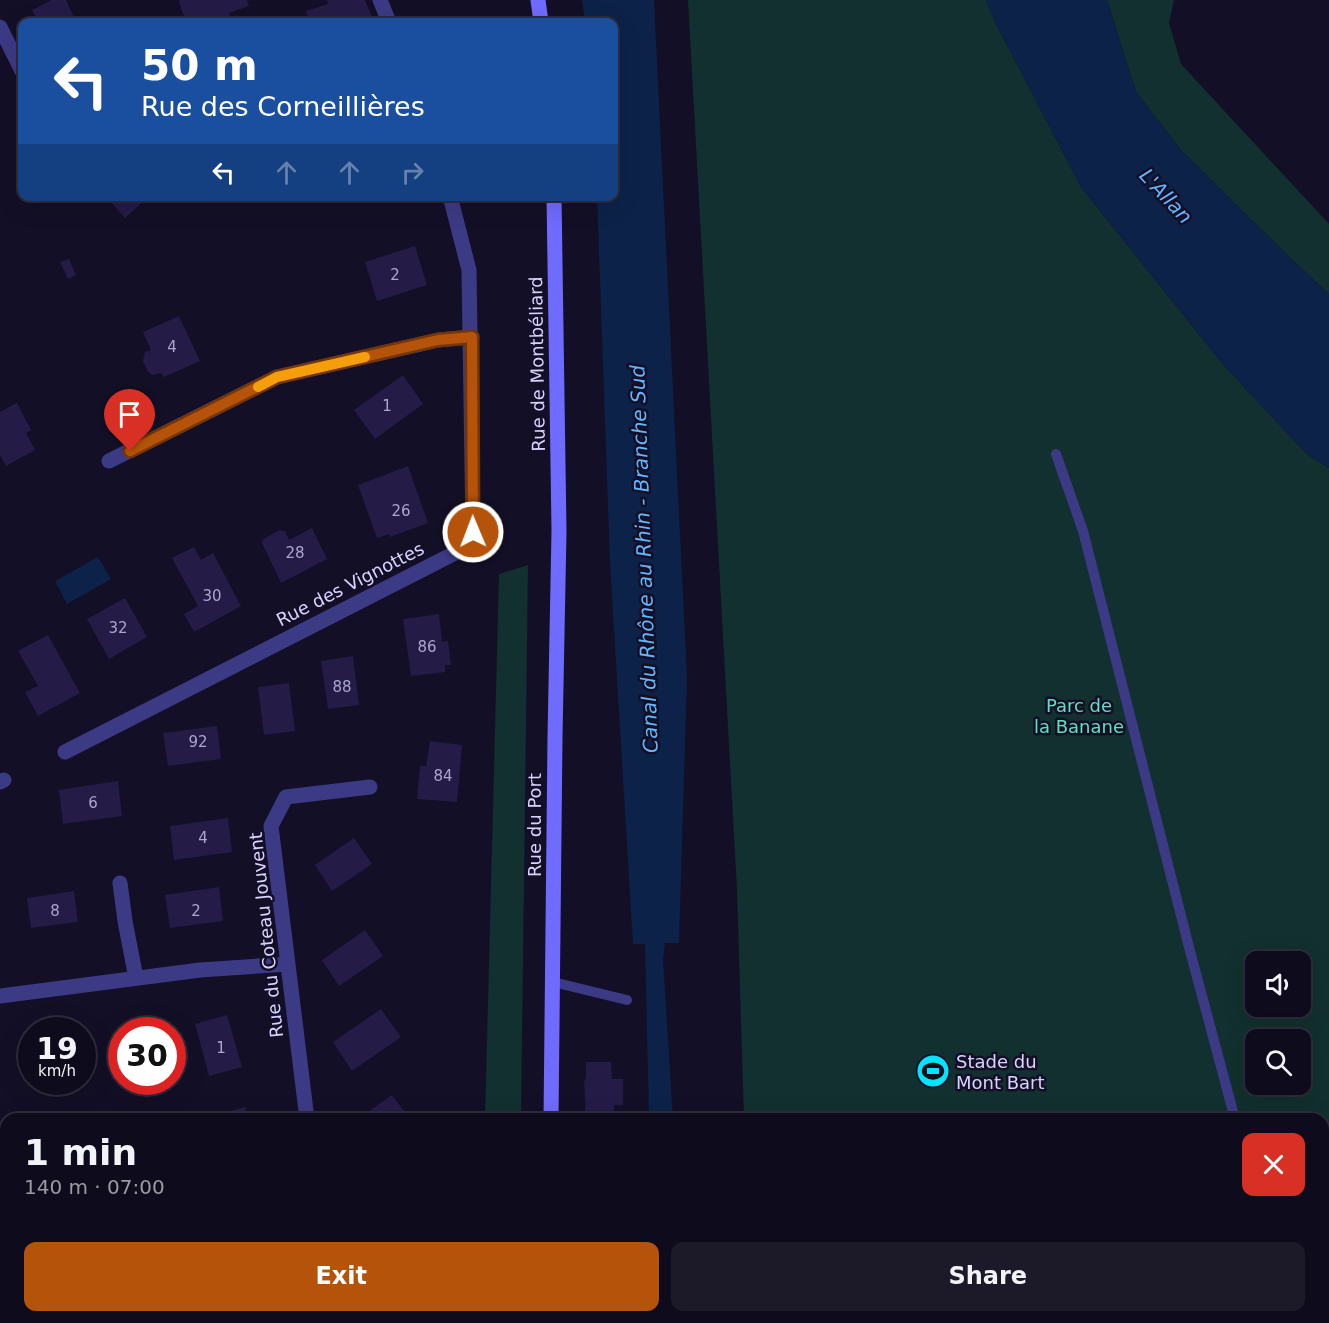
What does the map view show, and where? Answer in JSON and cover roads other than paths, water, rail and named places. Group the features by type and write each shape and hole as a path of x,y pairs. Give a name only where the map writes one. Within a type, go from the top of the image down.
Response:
{"main road":[{"path":"538,0 540,18"},
{"name":"Rue de Montbéliard","path":"554,201 559,531"},
{"name":"Rue du Port","path":"551,1113 559,531"}],"street":[{"path":"380,0 387,18"},
{"path":"0,27 18,63"},
{"name":"Rue des Vignottes","path":"64,752 457,552 467,544 473,532 472,337 469,270 451,201"},
{"path":"109,461 277,377 438,340 472,337"},
{"name":"Rue du Coteau Jouvent","path":"306,1113 271,826 286,797 370,787"},
{"path":"120,883 136,978"},
{"path":"0,996 200,970 288,964"}],"lane":[{"path":"1056,454 1083,531 1233,1113"},
{"path":"553,982 627,1000"}],"water":[{"name":"Canal du Rhône au Rhin - Branche Sud","path":"582,0 654,0 687,678 679,943 665,943 663,959 673,1113 649,1113 645,944 633,944 610,563 597,201 618,201 618,18 584,18"},
{"name":"L'Allan","path":"986,0 1107,0 1136,92 1181,150 1329,294 1329,468 1308,455 1226,368 1081,187 996,24"},
{"path":"98,557 111,579 67,604 55,581"}],"place":[{"name":"Stade du Mont Bart","path":"933,1071"}],"park label":[{"name":"Parc de la Banane","path":"1079,715"}]}
